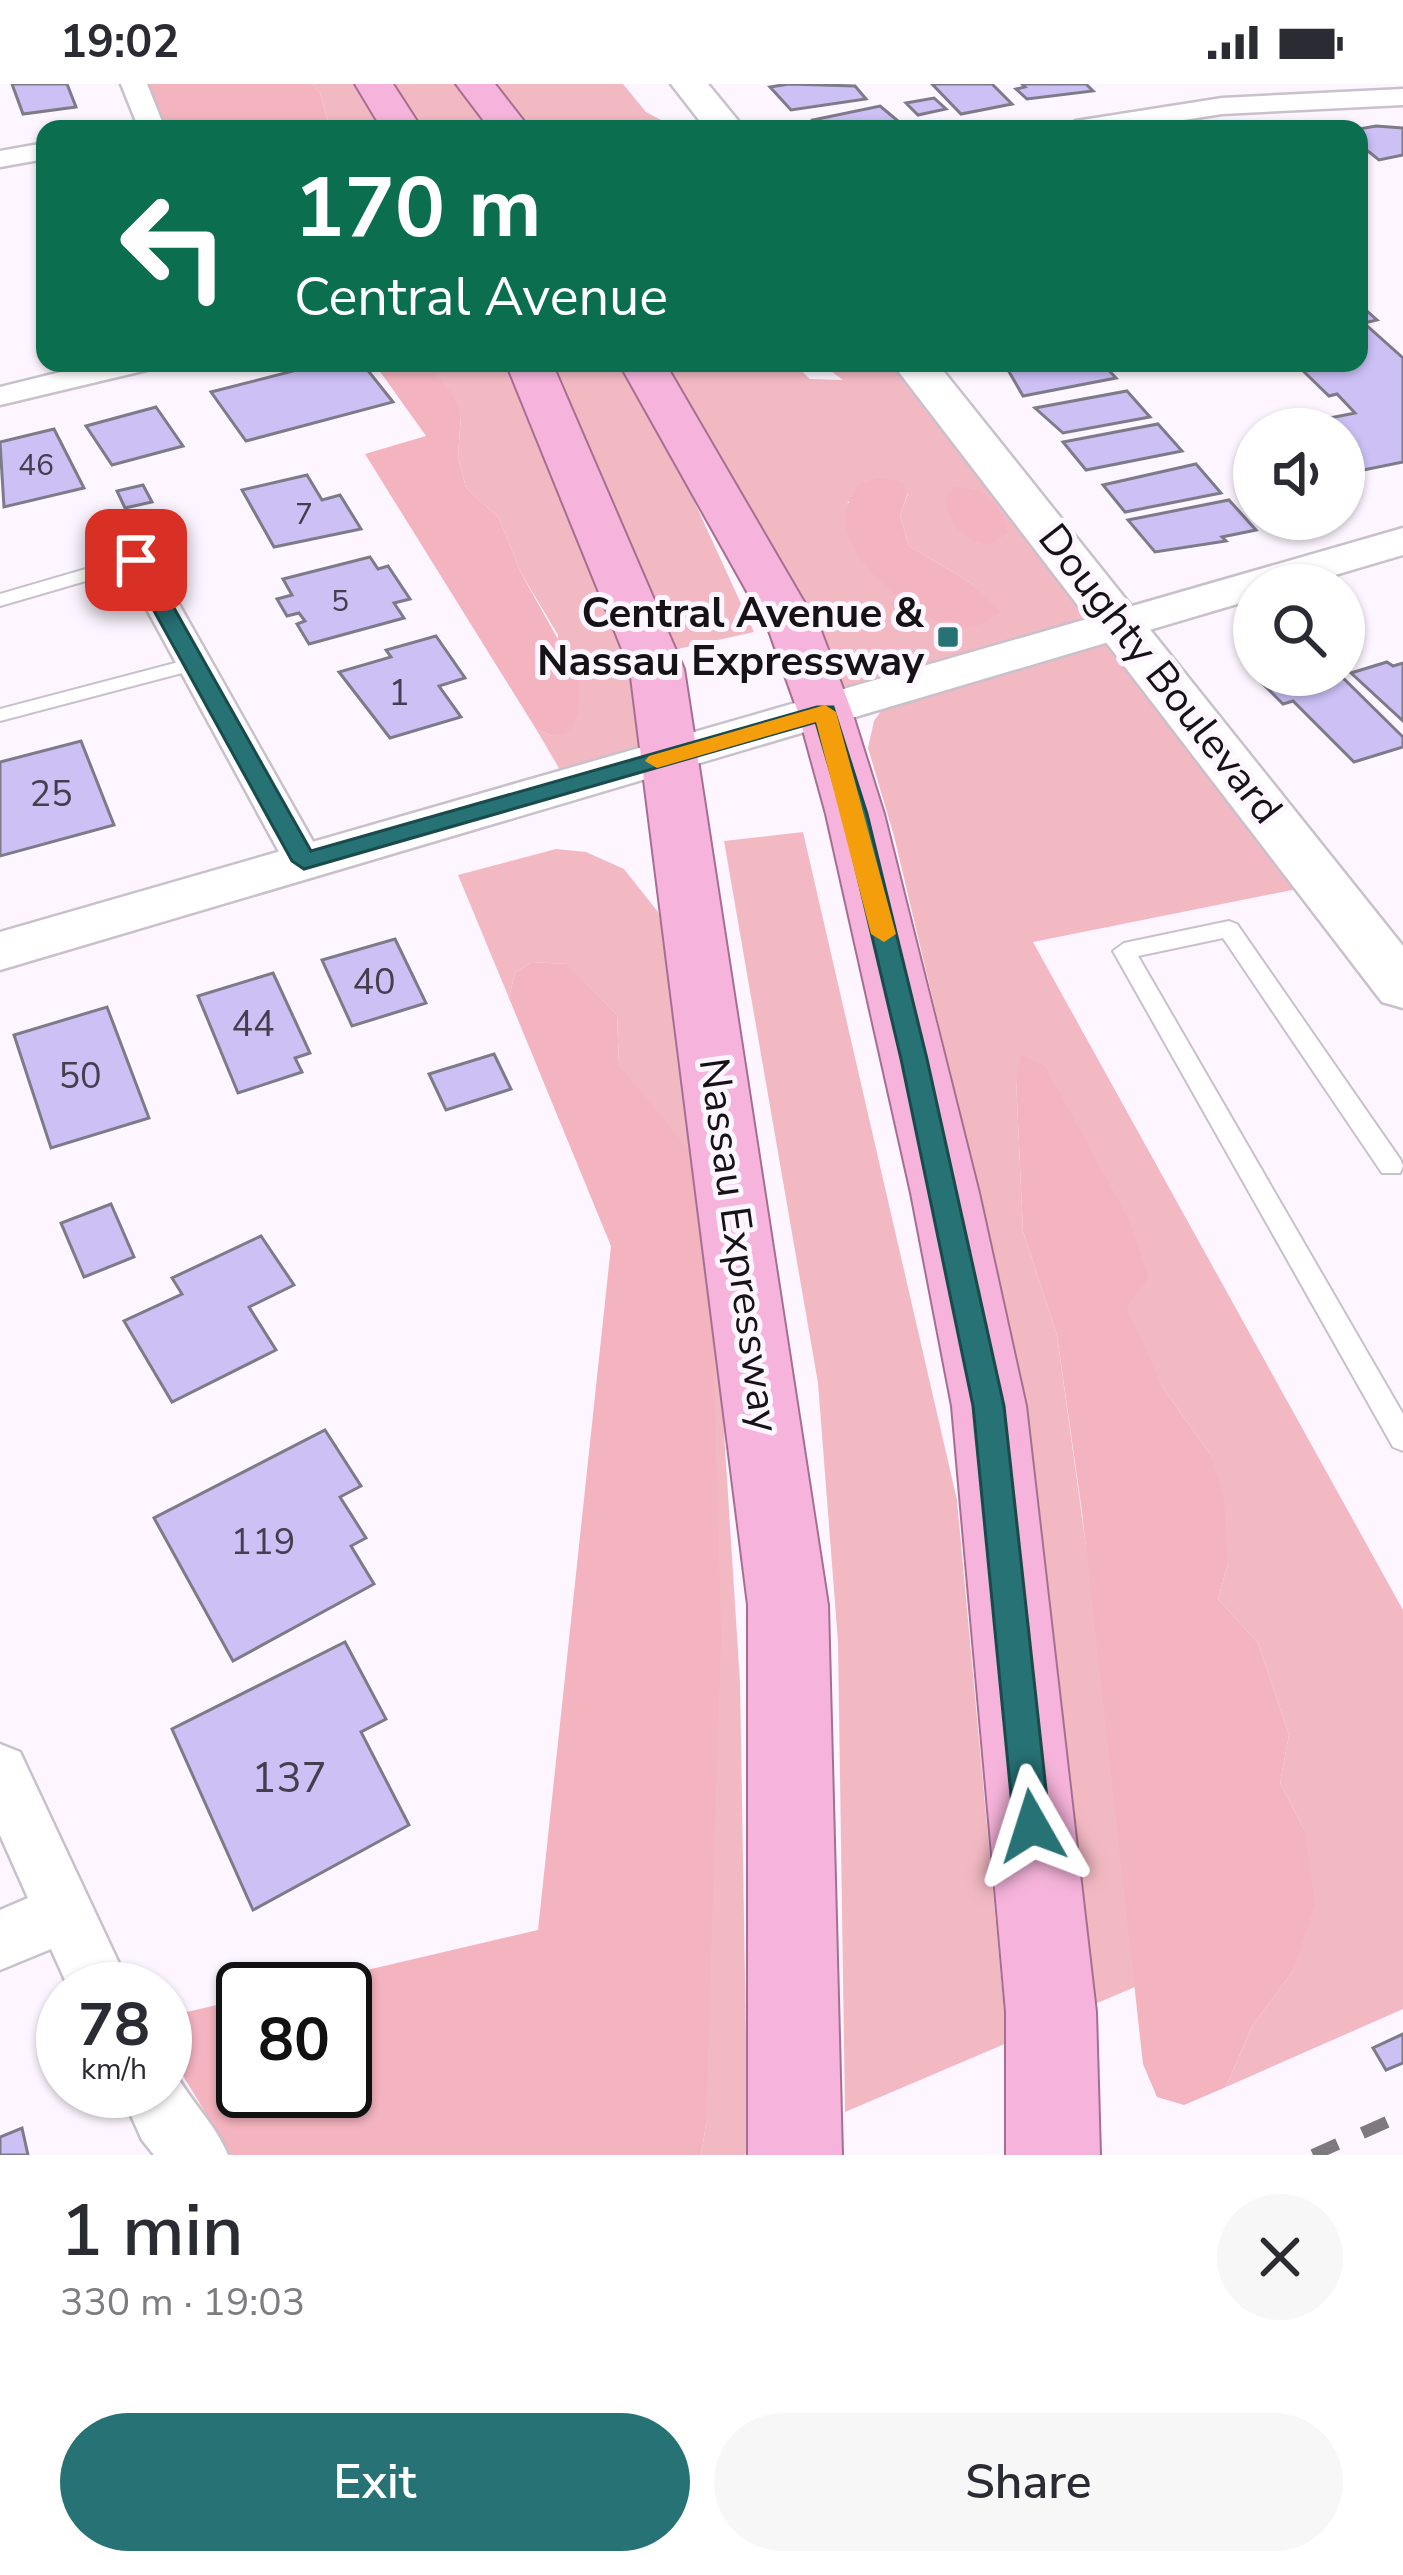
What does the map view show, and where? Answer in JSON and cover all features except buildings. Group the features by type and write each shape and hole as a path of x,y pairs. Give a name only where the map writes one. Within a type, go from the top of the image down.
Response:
{"highway":[{"path":"374,84 396,120"},
{"path":"475,84 503,120"},
{"name":"Nassau Expressway","path":"533,372 657,669 788,1605 796,2141"},
{"path":"647,372 795,631 855,814 914,1059 988,1406 1051,2012 1054,2155"}],"main road":[{"path":"689,84 719,120"},
{"name":"Doughty Boulevard","path":"921,372 1403,987"}],"street":[{"path":"134,84 148,120"},
{"path":"1133,120 1222,106 1403,97"},
{"path":"0,159 36,153"},
{"path":"0,396 99,372"},
{"path":"0,951 1403,541"},
{"path":"136,560 304,861"},
{"path":"0,1771 87,1962"},
{"path":"0,1940 63,1913"},
{"path":"164,2118 196,2155"}],"lane":[{"path":"0,600 136,560"},
{"path":"0,715 194,664"},
{"path":"1399,1172 1229,929 1124,951 1403,1438"}],"shaded area":[{"path":"146,84 312,84 320,93 328,120 160,120"},
{"path":"312,84 367,84 389,120 328,120 320,93"},
{"path":"385,84 464,84 494,120 407,120"},
{"path":"488,84 623,84 646,112 661,120 514,120"},
{"path":"380,372 434,372 451,392 461,415 458,457 466,488 499,518 521,573 579,677 579,710 570,731 553,736 536,729 365,454 426,436"},
{"path":"432,372 523,372 619,626 651,732 645,745 616,760 563,775 536,729 553,736 558,635 521,573 499,518 466,488 458,457 461,415"},
{"path":"544,372 635,372 754,632 651,655"},
{"path":"655,372 803,372 810,379 843,380 832,372 915,372 1115,622 847,691 818,686","holes":["908,493 900,516 909,546 971,583 1000,613 847,502"]},
{"path":"879,478 901,482 908,492 900,516 909,546 971,583 1001,612 975,626 950,626 913,608 877,578 851,544 845,523 858,484"},
{"path":"955,487 976,490 991,499 1008,533 989,545 958,530 946,498"},
{"path":"1117,628 1317,885 1033,942 1403,1610 1403,2009 1226,2087 1252,2026 1293,1971 1305,1831 1280,1783 1289,1735 1258,1643 1218,1599 1228,1563 1211,1455 1164,1390 1016,1078 1023,1231 1057,1335 1099,1641 1135,1987 1064,2017 968,1148 894,836 868,748 874,721 886,704"},
{"path":"803,832 957,1500 1007,2043 845,2112 838,1642 818,1383 724,841"},
{"path":"556,849 586,852 624,869 658,912 691,1045 710,1213 740,1682 748,2153 744,2155 701,2155 706,2124 648,1102 619,1065 617,1015 565,964 532,962 515,973 509,998 458,875"},
{"path":"532,962 566,964 617,1015 619,1065 691,1152 710,1213 721,1634 706,2124 701,2155 231,2155 192,2091 192,2011 216,2005 216,2118 372,2118 372,1969 538,1930 611,1246 509,998 515,973"},
{"path":"1021,1055 1045,1066 1128,1218 1149,1277 1127,1308 1164,1390 1211,1455 1224,1500 1228,1563 1218,1599 1258,1643 1289,1735 1280,1783 1305,1831 1315,1905 1293,1971 1252,2026 1226,2087 1184,2105 1157,2097 1143,2064 1082,1512 1057,1335 1023,1231 1016,1078"}],"railway":[{"path":"1313,2155 1403,2115"}],"slow traffic":[{"path":"657,761 825,712 884,934"}],"place":[{"name":"Central Avenue & Nassau Expressway","path":"948,637"}],"route":[{"path":"136,560 304,861 825,712 855,814 914,1059 988,1406 1032,1826"}]}
